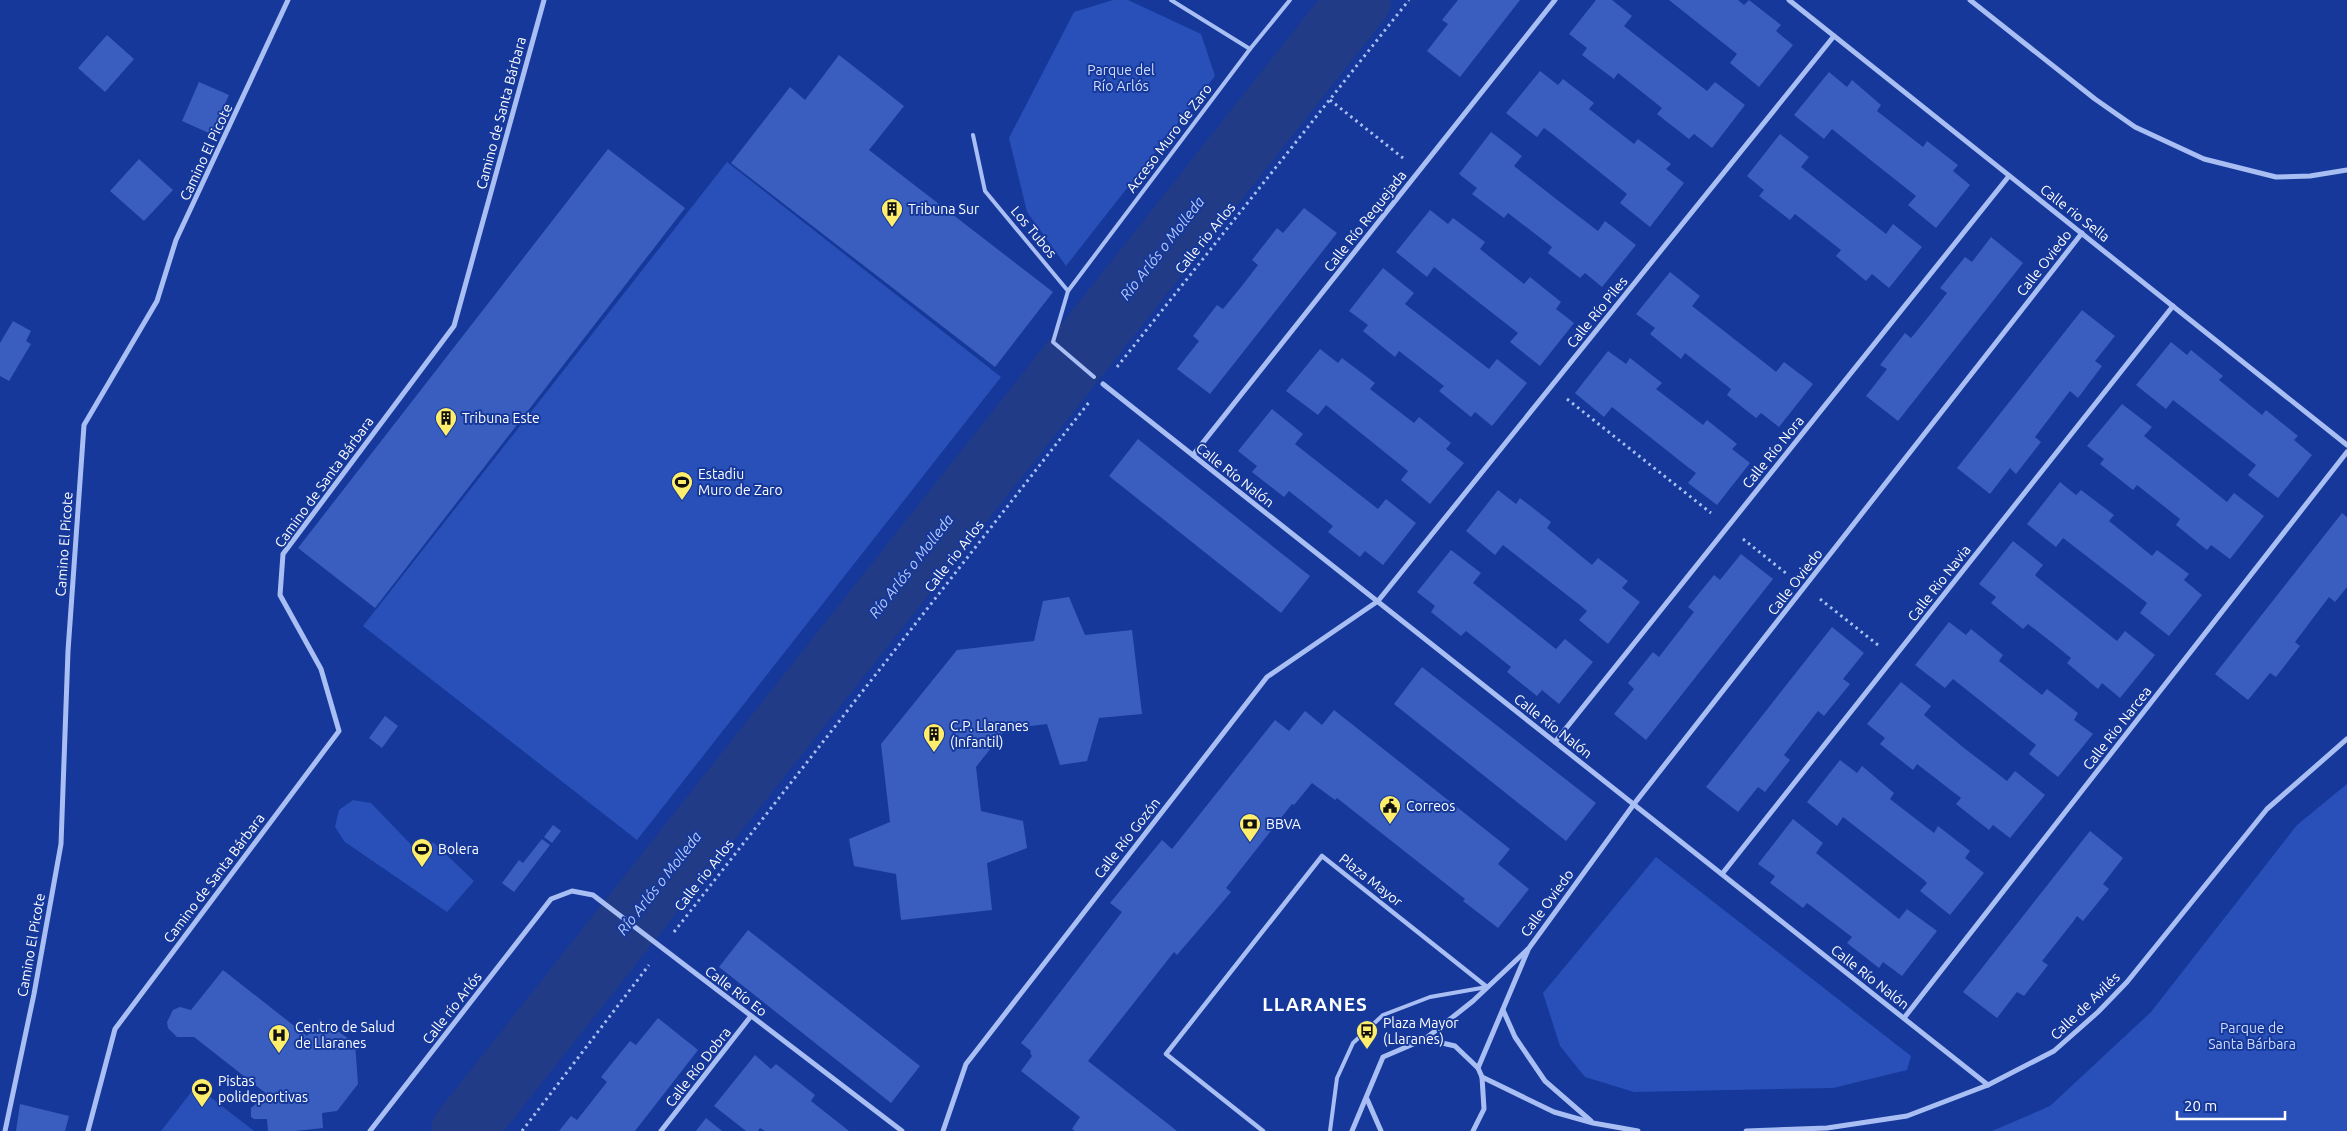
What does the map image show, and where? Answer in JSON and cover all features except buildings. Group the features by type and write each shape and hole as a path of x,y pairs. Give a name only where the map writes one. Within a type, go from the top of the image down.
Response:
{"street":[{"name":"Camino El Picote","path":"5,1131 34,994 61,844 68,651 84,425 157,300 176,240 288,0"},
{"name":"Camino de Santa Bárbara","path":"88,1131 115,1029 339,731 321,669 280,595 283,554 454,326 544,0"},
{"name":"Calle Río Requejada","path":"1193,456 1555,0"},
{"name":"Calle rio Sella","path":"1789,0 2347,445"},
{"path":"1970,0 2095,99 2135,127 2204,159 2276,177 2310,176 2347,170"},
{"name":"Calle Río Piles","path":"1378,601 1834,36"},
{"name":"Calle Río Nora","path":"1555,742 2009,176"},
{"name":"Calle Oviedo","path":"1424,1038 1473,1001 1529,948 1634,804 2082,233"},
{"name":"Calle Rio Navia","path":"1722,874 2173,306"},
{"name":"Calle Río Nalón","path":"1103,384 1988,1085"},
{"name":"Calle Rio Narcea","path":"1904,1018 2347,452"},
{"name":"Calle Río Gozón","path":"943,1131 966,1064 1267,677 1378,601"},
{"name":"Calle de Avilés","path":"1746,1131 1827,1128 1907,1116 1988,1085 2054,1052 2098,1012 2127,982 2267,809 2347,739"},
{"name":"Plaza Mayor","path":"1263,1131 1166,1054 1322,856 1487,987"},
{"name":"Calle Río Eo","path":"551,900 572,891 593,895 902,1131"},
{"name":"Calle río Arlós","path":"370,1131 551,900"},
{"name":"Calle Oviedo","path":"1478,1068 1529,948"},
{"path":"1503,1010 1515,1037 1545,1081 1593,1123"},
{"name":"Calle Río Dobra","path":"662,1131 751,1016"},
{"path":"1352,1131 1383,1057 1424,1038 1455,1046 1478,1068 1482,1077 1484,1110 1473,1131"},
{"path":"1482,1077 1554,1112 1593,1123 1638,1131"},
{"path":"1367,1099 1381,1131"}],"lane":[{"path":"1171,0 1250,48"},
{"name":"Acceso Muro de Zaro","path":"1068,290 1250,48 1290,0"},
{"name":"Los Tubos","path":"973,135 985,191 1068,290"},
{"path":"1068,290 1053,342 1094,377"},
{"path":"1330,1131 1337,1078 1353,1043 1383,1015 1430,997 1487,987"}],"path":[{"name":"Calle rio Arlos","path":"522,1131 662,948 1103,384 1409,0"},
{"path":"1330,100 1419,171"}],"green space":[{"name":"Parque del Río Arlós","path":"1113,0 1128,0 1201,34 1215,76 1066,266 1027,212 1009,138 1074,12"},
{"name":"Estadiu Muro de Zaro","path":"727,162 1001,377 637,840 363,626"},
{"name":"Parque de Santa Bárbara","path":"2347,784 2347,1131 1992,1131 2050,1106 2151,1012 2297,825"},
{"name":"Bolera","path":"353,800 371,803 422,856 433,842 474,881 447,912 345,842 335,827 339,810"},
{"path":"1656,857 1911,1056 1907,1070 1833,1088 1634,1092 1585,1077 1560,1046 1543,993"},
{"name":"Pistas polideportivas","path":"196,1086 254,1131 161,1131"}],"waterway":[{"name":"Río Arlós o Molleda","path":"463,1131 1359,0"}],"place":[{"name":"Tribuna Sur","path":"892,228"},
{"name":"Tribuna Este","path":"446,437"},
{"name":"Estadiu Muro de Zaro","path":"682,501"},
{"name":"C.P. Llaranes (Infantil)","path":"934,753"},
{"name":"Correos","path":"1390,825"},
{"name":"BBVA","path":"1250,843"},
{"name":"Bolera","path":"422,868"},
{"name":"Plaza Mayor (Llaranes)","path":"1367,1050"},
{"name":"Centro de Salud de Llaranes","path":"279,1054"},
{"name":"Pistas polideportivas","path":"202,1108"}],"district":[{"name":"LLARANES","path":"1315,1004"}]}
